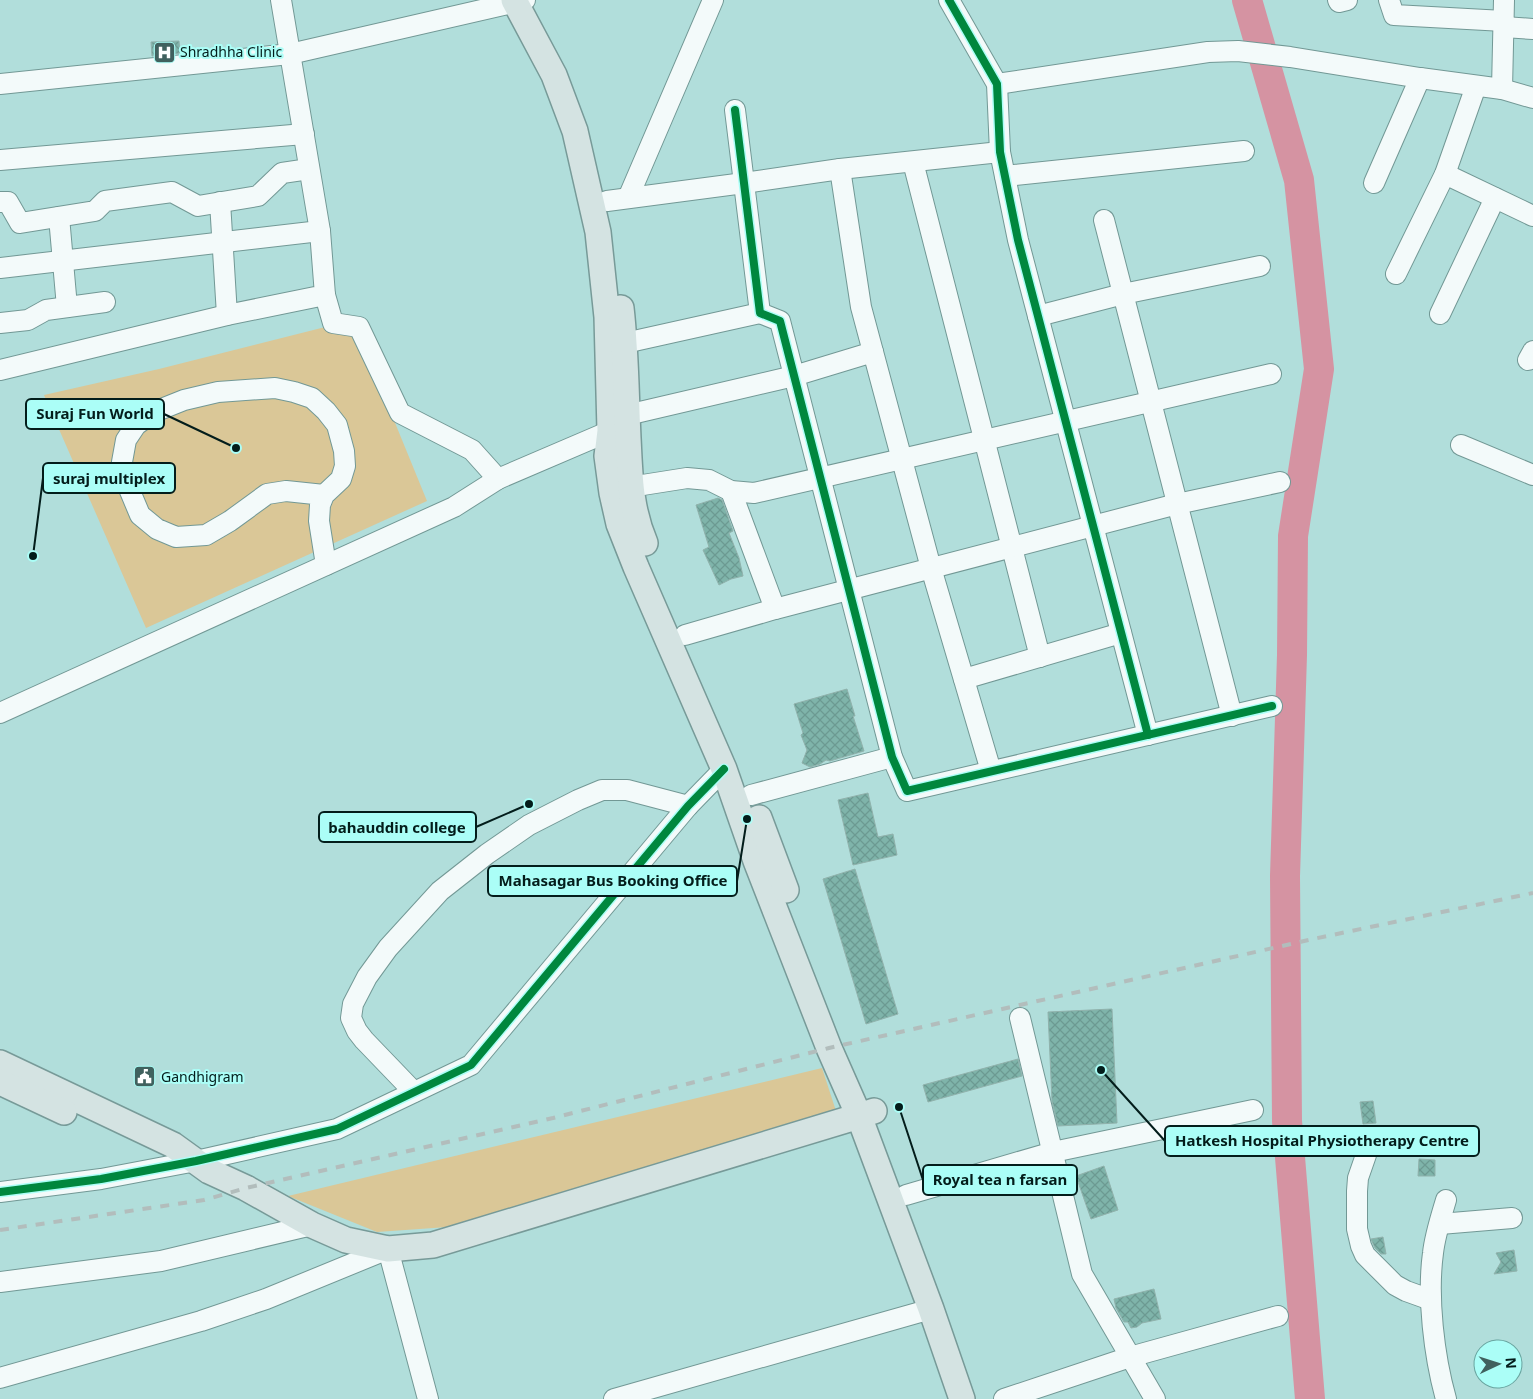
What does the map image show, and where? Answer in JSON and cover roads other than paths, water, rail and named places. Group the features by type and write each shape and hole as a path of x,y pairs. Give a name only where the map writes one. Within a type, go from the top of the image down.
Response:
{"main road":[{"path":"523,1 560,51 617,199 616,262 625,343 618,423 607,456 619,524 724,768 763,879 829,1048 866,1114 906,1195 980,1399"},
{"path":"523,1 554,74 574,131 598,232 618,423 636,524 685,635 751,795 846,1045 866,1114 962,1399"},
{"path":"0,1063 174,1145 194,1165"},
{"path":"0,1082 246,1188 312,1225 346,1240 388,1249 433,1245 866,1114"}],"street":[{"path":"281,0 320,231 325,294 333,323 359,326 400,413 472,450 498,479"},
{"path":"617,199 713,0"},
{"path":"949,0 997,84 1000,152 1018,240 1148,735"},
{"path":"1338,0 1338,2 1347,0"},
{"path":"1389,0 1394,15 1504,24 1533,29"},
{"path":"1502,89 1504,0"},
{"path":"0,84 290,54 523,1"},
{"path":"997,84 1208,52 1238,51 1502,89 1533,98"},
{"path":"1374,183 1420,78"},
{"path":"1396,274 1445,174 1476,86"},
{"path":"735,110 760,313"},
{"path":"0,160 304,134"},
{"path":"1005,176 1244,151"},
{"path":"617,199 840,169 1000,152"},
{"path":"913,162 1040,657"},
{"path":"0,202 8,202 20,223 95,211 105,201 172,192 198,206 258,196 282,173 310,169"},
{"path":"840,169 861,307 931,568 991,772"},
{"path":"1445,174 1533,216"},
{"path":"1440,314 1495,198"},
{"path":"220,202 227,316"},
{"path":"59,217 67,307"},
{"path":"1104,220 1232,716"},
{"path":"0,268 320,231"},
{"path":"1038,316 1123,294 1260,266"},
{"path":"0,370 325,294"},
{"path":"0,323 28,320 46,310 105,302"},
{"path":"625,343 760,313 780,321 892,757 907,791 1272,706"},
{"path":"0,713 454,507 498,479 618,423 794,376 873,352"},
{"path":"630,487 687,478 709,480 731,491 754,493 1271,374"},
{"path":"324,495 286,491 267,494 230,521 206,535 176,537 157,529 140,515 127,484 122,462 126,440 136,425 154,412 184,400 218,392 275,388 312,398 326,410 337,425 344,451 345,466 340,479 324,495 320,505 319,521 326,565"},
{"path":"1462,445 1533,474"},
{"path":"685,635 775,609 1177,504 1280,482"},
{"path":"731,491 775,609"},
{"path":"964,679 1121,633"},
{"path":"751,795 892,757"},
{"path":"6,1188 101,1179 194,1165 337,1129 471,1066 688,806 724,768"},
{"path":"414,1092 364,1040 351,1018 353,1004 367,977 388,948 440,891 529,824 602,790 627,790 688,806"},
{"path":"1020,1018 1082,1274 1155,1399"},
{"path":"906,1195 1053,1152 1253,1110"},
{"path":"1366,1156 1358,1178 1357,1191 1357,1229 1365,1255 1395,1285 1431,1300"},
{"path":"1446,1200 1433,1250 1431,1300 1438,1368 1446,1399"},
{"path":"1440,1224 1512,1218"},
{"path":"0,1282 161,1260 312,1225"},
{"path":"0,1378 201,1321 266,1299 388,1249 428,1399"},
{"path":"614,1399 931,1309"},
{"path":"1004,1399 1130,1357 1278,1316"}],"waterway":[{"path":"1247,0 1299,180 1319,369 1293,536 1292,655 1285,876 1287,1121 1310,1399"}],"railway":[{"path":"0,1230 204,1200 246,1188 553,1118 829,1048 1313,939 1533,893"}],"place":[{"name":"Shradhha Clinic","path":"164,52"},
{"name":"Suraj Fun World","path":"236,448"},
{"name":"suraj multiplex","path":"33,556"},
{"name":"bahauddin college","path":"529,804"},
{"name":"Mahasagar Bus Booking Office","path":"747,819"},
{"name":"Hatkesh Hospital Physiotherapy Centre","path":"1101,1070"},
{"name":"Gandhigram","path":"145,1077"},
{"name":"Royal tea n farsan","path":"899,1107"}]}
